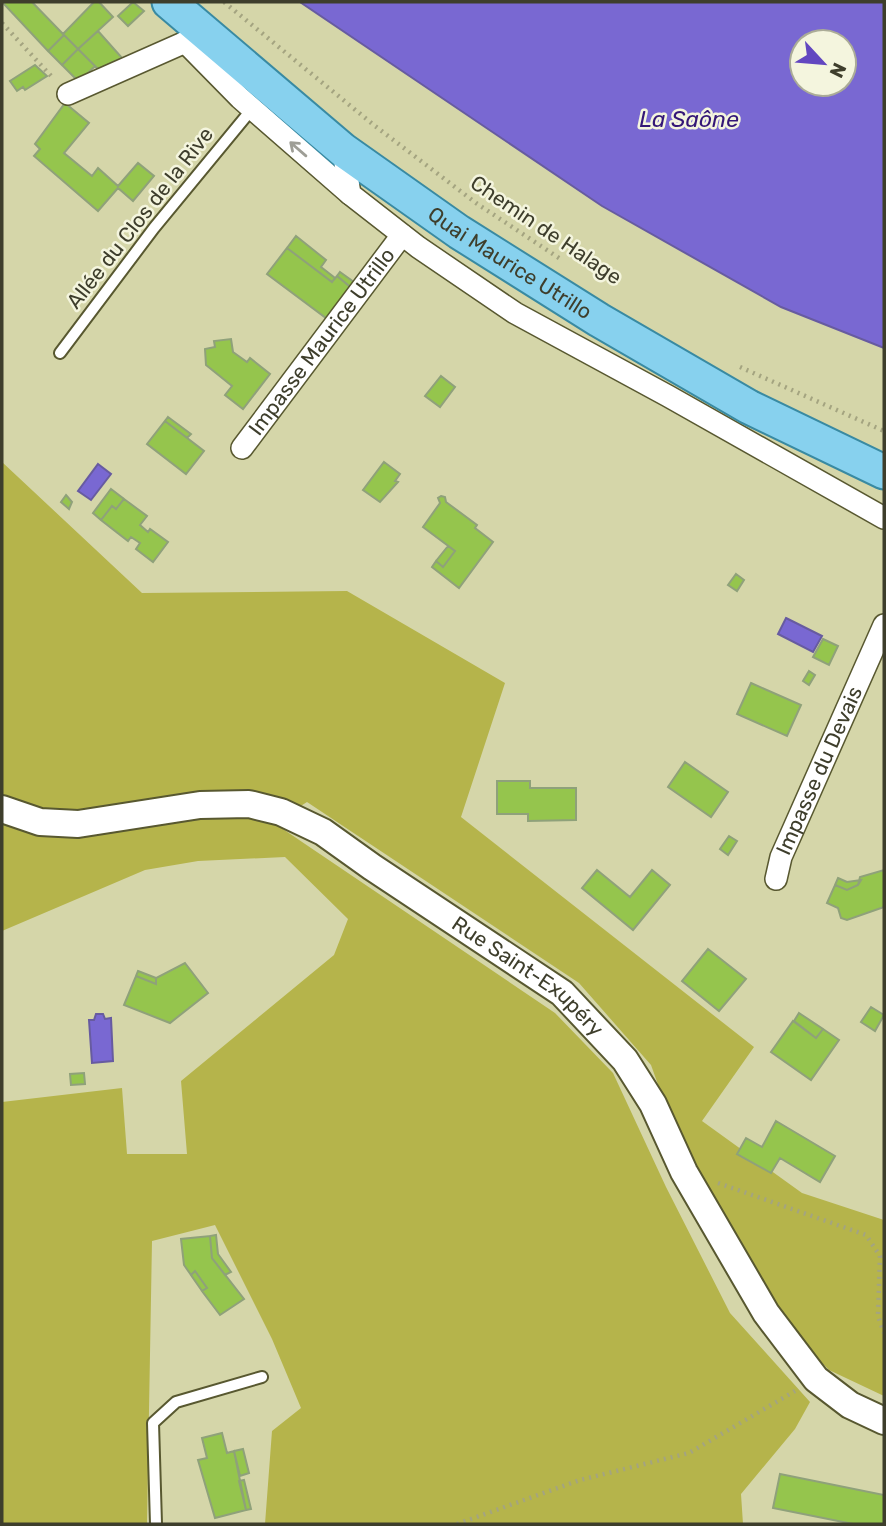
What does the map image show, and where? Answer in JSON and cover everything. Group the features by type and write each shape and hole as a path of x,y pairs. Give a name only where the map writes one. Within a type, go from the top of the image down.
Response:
{"main road":[{"name":"Quai Maurice Utrillo","path":"169,2 195,38 343,150 459,232 599,320 749,407 884,472"}],"street":[{"path":"68,94 195,38 253,109 350,194 515,313 884,518"},
{"path":"343,150 350,194"},
{"name":"Impasse Maurice Utrillo","path":"242,448 402,234"},
{"name":"Impasse du Devais","path":"776,880 782,857 884,625"},
{"name":"Rue Saint-Exupéry","path":"2,809 40,822 78,824 200,805 249,804 281,812 323,832 382,875 562,993 625,1060 653,1104 684,1172 766,1313 816,1379 850,1405 884,1420"}],"lane":[{"name":"Allée du Clos de la Rive","path":"60,353 154,228 253,109"},
{"path":"156,1524 153,1423 176,1402 262,1377"}],"path":[{"name":"Chemin de Halage","path":"223,2 375,126 476,203 567,263"},
{"path":"2,23 68,94"},
{"path":"734,364 884,431"},
{"path":"684,1172 866,1235 880,1255 878,1316 884,1334"},
{"path":"457,1524 580,1480 689,1453 816,1379"}],"shaded area":[{"path":"2,462 142,593 347,591 505,683 461,817 754,1047 702,1121 802,1193 884,1220 884,1396 829,1370 759,1298 693,1182 651,1065 579,983 307,802 274,823 555,1013 613,1073 666,1187 730,1313 810,1402 795,1429 741,1494 743,1524 265,1524 272,1431 301,1408 272,1339 215,1225 152,1241 147,1524 2,1524 2,1102 122,1088 127,1154 187,1154 181,1081 334,955 348,919 285,857 198,861 145,870 2,931"}],"water":[{"name":"La Saône","path":"300,2 884,2 884,348 781,307 602,206"},
{"path":"98,464 111,474 91,500 78,491"},
{"path":"786,618 822,636 813,652 778,634"},
{"path":"96,1014 103,1014 105,1019 111,1018 113,1061 92,1063 89,1020 94,1020"}],"building":[{"path":"2,2 32,2 64,35 48,51"},
{"path":"94,2 99,2 113,17 78,49 63,34"},
{"path":"133,2 144,11 128,26 118,16"},
{"path":"98,31 122,58 98,69 78,49"},
{"path":"64,35 78,49 62,65 48,51"},
{"path":"78,49 95,66 79,82 62,65"},
{"path":"35,65 47,76 25,90 23,87 17,91 10,81"},
{"path":"65,103 89,123 64,153 92,176 98,168 118,186 138,163 154,176 133,201 118,188 98,211 34,156 40,149 35,144"},
{"path":"296,236 326,260 321,267 335,278 332,282 287,248"},
{"path":"287,248 332,282 337,276 354,290 330,321 267,274"},
{"path":"340,272 358,285 354,290 337,276"},
{"path":"231,339 233,352 247,362 250,358 270,374 243,409 225,395 232,386 206,365 205,349 215,347 214,341"},
{"path":"441,376 455,387 440,407 425,396"},
{"path":"168,417 191,434 187,438 165,421"},
{"path":"165,421 204,451 186,474 147,444"},
{"path":"384,462 400,474 395,481 398,482 380,502 363,490"},
{"path":"111,489 124,499 116,509 112,506 101,520 93,513"},
{"path":"66,495 72,502 69,509 61,502"},
{"path":"441,496 477,525 475,528 493,542 459,588 432,567 436,561 443,567 455,551 423,527 440,503 438,498"},
{"path":"124,499 147,516 140,525 168,542 153,562 136,549 140,543 131,537 128,541 101,520 112,506 116,509"},
{"path":"448,546 455,551 443,567 436,561"},
{"path":"736,574 744,580 737,591 728,585"},
{"path":"823,639 838,646 829,665 813,657"},
{"path":"809,671 815,675 809,685 803,681"},
{"path":"751,683 801,705 787,736 737,714"},
{"path":"685,762 728,792 711,817 668,787"},
{"path":"497,781 530,781 530,788 576,788 576,820 528,821 528,814 497,814"},
{"path":"729,836 737,841 728,855 720,849"},
{"path":"597,870 630,897 652,870 670,885 633,930 582,888"},
{"path":"884,870 884,907 847,920 841,918 838,908 827,903 835,885 847,890 858,885 860,877"},
{"path":"838,878 847,882 861,880 858,885 847,890 835,885"},
{"path":"708,949 746,979 719,1011 682,981"},
{"path":"185,963 208,993 170,1023 124,1005 136,976 156,984 156,978"},
{"path":"138,971 156,978 156,984 136,976"},
{"path":"871,1007 884,1015 875,1031 861,1022"},
{"path":"799,1013 823,1029 816,1038 794,1021"},
{"path":"793,1021 816,1038 823,1029 839,1040 811,1080 771,1052"},
{"path":"84,1073 85,1084 71,1085 70,1074"},
{"path":"776,1121 835,1156 820,1182 780,1158 771,1173 737,1154 746,1138 762,1147"},
{"path":"216,1235 218,1254 231,1272 225,1275 212,1258 210,1236"},
{"path":"210,1236 212,1258 244,1299 220,1315 202,1291 207,1288 195,1271 191,1275 184,1265 181,1239"},
{"path":"195,1271 207,1288 202,1291 191,1275"},
{"path":"222,1433 227,1453 234,1451 246,1510 215,1518 198,1460 207,1458 202,1438"},
{"path":"243,1449 249,1473 240,1476 234,1451"},
{"path":"780,1474 884,1495 884,1524 853,1524 773,1508"},
{"path":"244,1480 251,1509 246,1510 239,1481"}]}
